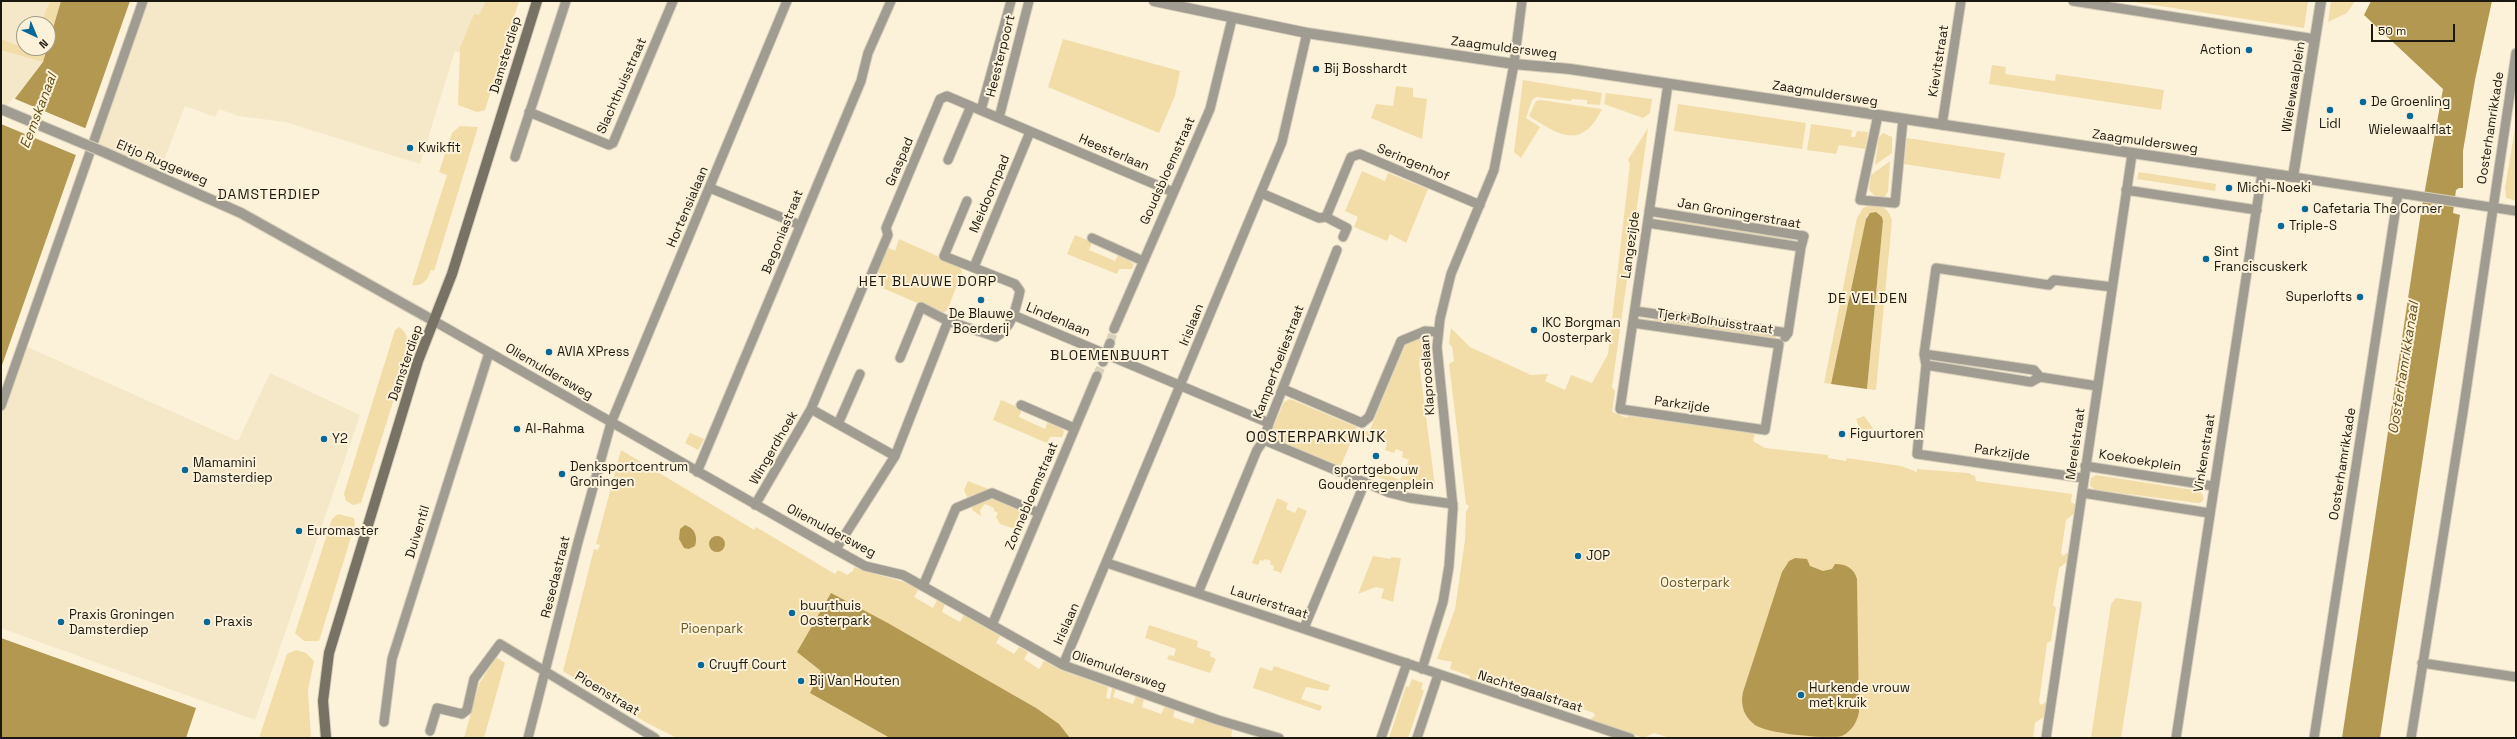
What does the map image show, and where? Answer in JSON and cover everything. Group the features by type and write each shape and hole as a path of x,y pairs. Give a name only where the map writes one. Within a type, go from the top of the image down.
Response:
{"main road":[{"name":"Damsterdiep","path":"326,738 323,701 329,653 418,362 452,274 537,1"}],"street":[{"path":"1,406 143,1"},
{"path":"516,157 529,112 566,1"},
{"name":"Slachthuisstraat","path":"529,112 609,145 614,142 673,1"},
{"name":"Hortensialaan","path":"611,423 787,1"},
{"name":"Begoniastraat","path":"697,472 861,81 868,53 891,1"},
{"name":"Heesterpoort","path":"981,110 1011,1"},
{"name":"Heesterpoort","path":"999,118 1029,1"},
{"name":"Zaagmuldersweg","path":"1154,1 1232,19 1307,33 1514,64 1545,66 1878,115 2492,208"},
{"name":"Klaprooslaan","path":"1422,669 1443,602 1449,566 1454,504 1437,347 1438,332 1451,274 1494,170 1514,64 1522,1"},
{"name":"Kievitstraat","path":"1942,125 1961,1"},
{"path":"2073,1 2314,39"},
{"name":"Wielewaalplein","path":"2293,177 2321,1"},
{"name":"Goudsbloemstraat","path":"1114,329 1173,192 1179,185 1210,109 1232,19"},
{"name":"Irislaan","path":"1063,665 1282,142 1307,33"},
{"name":"Oosterhamrikkade","path":"2411,738 2463,412 2516,53"},
{"name":"Langezijde","path":"1620,409 1668,84"},
{"name":"Heesterpoort","path":"940,99 947,96 1046,138"},
{"name":"Graspad","path":"811,410 864,284 869,280 888,234 886,228 940,99"},
{"name":"Heesterpoort","path":"948,160 971,106"},
{"name":"Eltjo Ruggeweg","path":"1,109 106,153 262,224 434,321"},
{"path":"1878,115 1860,200 1895,203 1903,119"},
{"name":"Meidoornpad","path":"974,267 1030,132"},
{"name":"Heesterlaan","path":"1046,138 1173,192"},
{"name":"Seringenhof","path":"1326,217 1351,157 1360,154 1480,205"},
{"name":"Merelstraat","path":"2046,738 2083,493 2083,478 2132,154"},
{"name":"Vinkenstraat","path":"2176,738 2209,512 2262,173"},
{"path":"710,188 800,225"},
{"path":"2126,190 2257,210"},
{"path":"1261,193 1319,218 1326,217 1347,228 1343,237"},
{"name":"Oosterhamrikkade","path":"2314,738 2398,194"},
{"path":"967,201 944,256 974,267"},
{"path":"2492,208 2516,211"},
{"name":"Jan Groningerstraat","path":"1648,224 1802,247 1804,236 1649,211"},
{"path":"1092,238 1143,261"},
{"path":"1779,344 1788,333 1802,247"},
{"name":"Kamperfoeliestraat","path":"1198,593 1257,450 1264,440 1268,423 1283,389 1314,305 1337,250"},
{"name":"Lindenlaan","path":"900,358 921,307 948,321 996,337 1004,333 1013,315 1020,291 1015,284 974,267"},
{"path":"2097,386 2040,377 2031,382 1926,365 1924,354 1936,268 2049,285 2054,280 2112,287"},
{"name":"Tjerk Bolhuisstraat","path":"1634,311 1788,333"},
{"name":"Lindenlaan","path":"1013,315 1104,358 1180,385 1268,423"},
{"name":"Oliemuldersweg","path":"434,321 755,505 865,566 903,575 1063,665 1218,720 1279,738"},
{"path":"836,549 895,456 948,321"},
{"name":"Tjerk Bolhuisstraat","path":"1633,323 1779,344 1765,430"},
{"path":"1283,389 1362,423 1370,417 1400,341 1425,332 1438,332"},
{"path":"1104,358 1110,343"},
{"name":"Duiventil","path":"384,722 392,660 489,353"},
{"path":"1924,354 2034,370 2040,377"},
{"name":"Parkzijde","path":"1926,365 1917,454 2083,478"},
{"path":"838,424 860,374"},
{"name":"Zonnebloemstraat","path":"992,625 1096,376"},
{"path":"1021,405 1074,428"},
{"name":"Parkzijde","path":"1620,409 1765,430"},
{"name":"Wingerdhoek","path":"755,505 811,410 895,456"},
{"name":"Resedastraat","path":"528,738 611,423"},
{"path":"1264,440 1366,482 1410,498 1454,504"},
{"name":"Koekoekplein","path":"2086,466 2214,486"},
{"path":"1304,628 1366,482"},
{"path":"923,586 956,508 992,493 1039,513"},
{"path":"2083,493 2209,512"},
{"name":"Laurierstraat","path":"1107,563 1304,628 1422,669"},
{"name":"Pioenstraat","path":"430,731 437,708 462,714 466,710 474,679 500,644 655,738"},
{"path":"1381,738 1407,663"},
{"path":"2422,663 2516,677"},
{"name":"Nachtegaalstraat","path":"1422,669 1630,738"},
{"path":"1417,738 1438,675"}],"shaded area":[{"path":"1,1 66,1 56,29 56,16 16,16 16,56 47,56 23,123 1,142"},
{"path":"144,1 492,1 474,59 455,51 420,164 285,122 238,116 219,109 215,117 185,106 158,175 92,147"},
{"path":"23,345 238,441 270,373 360,415 255,720 1,628 1,410"}],"green space":[{"path":"51,1 61,1 56,18 56,16 44,16"},
{"path":"486,1 519,1 485,110 477,112 458,105 460,48 474,14 479,15"},
{"path":"2127,1 2308,1 2304,28"},
{"path":"2331,1 2355,1 2347,13 2328,22"},
{"path":"1,39 16,45 16,54 1,50"},
{"path":"1063,39 1180,71 1175,96 1159,133 1048,87"},
{"path":"22,56 45,56 43,62"},
{"path":"1992,65 2006,67 2005,74 2055,81 2056,74 2164,90 2161,110 1989,84"},
{"path":"1523,80 1602,93 1600,105 1587,104 1587,100 1572,99 1571,101 1536,97 1532,100 1526,118 1540,127 1521,158 1514,152"},
{"path":"1396,86 1413,88 1413,97 1427,99 1422,139 1371,118 1376,104 1393,106"},
{"path":"1606,93 1652,99 1650,113 1643,118 1604,104"},
{"path":"1541,100 1602,109 1586,131 1577,135 1568,135 1550,129 1529,116 1536,101"},
{"path":"1678,104 1806,123 1802,149 1674,131"},
{"path":"2516,122 2516,201 2506,198 2505,188"},
{"path":"1811,124 1852,130 1851,137 1855,137 1857,131 1868,132 1865,149 1839,145 1836,154 1807,150"},
{"path":"460,126 478,127 434,271 431,270 427,279 422,284 412,285 447,175 439,172 452,133"},
{"name":"Oosterpark","path":"1648,128 1612,387 1615,391 1612,412 1627,418 1628,416 1755,433 1753,441 1765,448 1828,455 1828,458 1846,461 1847,458 1901,466 1917,472 1917,469 1968,473 1975,476 1976,481 2072,494 2071,502 2078,506 2075,513 2066,520 2061,553 2063,556 2068,552 2068,561 2059,568 2053,605 2056,608 2051,641 2047,643 2039,702 2041,705 2048,701 2045,716 2035,723 2033,738 1670,738 1654,733 1644,738 1589,720 1595,716 1594,713 1547,697 1534,704 1529,700 1536,697 1534,693 1487,677 1475,684 1469,682 1470,676 1450,669 1452,662 1437,659 1455,609 1465,540 1466,512 1469,506 1466,504 1449,364 1454,361 1452,346 1449,344 1451,328 1470,347 1531,375 1548,374 1545,381 1565,390 1571,375 1592,383 1608,354 1630,164 1628,160"},
{"path":"1883,133 1892,137 1892,153 1875,165 1879,137"},
{"path":"1907,138 2005,153 2000,179 1904,164"},
{"path":"1890,161 1888,192 1884,197 1877,198 1869,190 1871,175"},
{"path":"1362,171 1385,181 1388,173 1428,189 1406,243 1390,234 1387,241 1354,227 1358,217 1345,211"},
{"path":"2139,172 2216,184 2215,191 2137,179"},
{"path":"1869,205 1884,208 1889,213 1892,220 1876,390 1867,389 1883,221 1882,217 1867,215 1831,384 1824,383 1857,218 1863,208"},
{"path":"1672,218 1791,238 1791,241 1666,223 1666,219"},
{"path":"1075,235 1092,242 1089,250 1115,261 1119,253 1134,264 1132,269 1119,269 1117,274 1067,254"},
{"path":"899,239 960,266 962,272 947,311 941,313 880,287 884,275 877,272 887,247 895,251"},
{"path":"1655,317 1776,335 1776,339 1654,321"},
{"path":"399,327 405,333 407,339 404,353 408,355 361,503 353,505 346,501 344,494 395,330"},
{"path":"1424,335 1428,336 1428,361 1419,362 1435,486 1432,491 1403,487 1374,475 1376,470 1400,480 1409,460 1402,457 1403,452 1396,449 1394,453 1385,450 1387,444 1361,433 1362,430 1369,432 1404,348 1401,346 1405,342"},
{"path":"1290,399 1357,427 1340,468 1279,442 1272,430 1284,402"},
{"path":"1001,400 1022,409 1019,417 1045,429 1048,420 1062,428 1064,432 1062,437 1050,437 1047,443 993,420"},
{"path":"1864,416 1873,428 1868,434 1859,427 1856,419"},
{"path":"690,433 704,439 698,450 685,443"},
{"name":"Pioenpark","path":"621,450 754,530 756,527 835,574 838,570 847,575 853,571 854,567 911,585 919,589 914,597 933,608 937,600 945,604 942,612 960,622 964,615 1000,636 996,643 1014,654 1019,647 1028,652 1024,659 1039,669 1044,661 1063,671 1108,687 1106,698 1110,699 1112,688 1116,689 1113,697 1133,704 1136,696 1144,699 1142,707 1161,714 1165,706 1175,709 1173,717 1193,724 1196,716 1233,728 1231,736 1236,738 677,738 645,722 563,671 594,549 598,550 600,545 596,544"},
{"path":"2096,475 2200,491 2204,498 2202,502 2198,503 2096,490 2090,486 2091,478"},
{"path":"968,481 991,490 968,499 964,490"},
{"path":"993,496 1011,507 1014,505 1023,509 1015,529 1000,524 996,517 998,513 994,511 994,508 985,504 980,510 981,516 973,511 971,505"},
{"path":"1277,498 1288,503 1286,509 1295,513 1298,507 1307,511 1281,573 1273,570 1274,566 1270,564 1271,561 1265,559 1263,561 1260,560 1258,565 1252,563"},
{"path":"338,514 354,518 355,524 319,641 304,641 295,633 332,519"},
{"path":"1373,556 1391,559 1391,557 1401,558 1393,602 1381,598 1384,589 1376,587 1358,594"},
{"path":"2116,598 2141,602 2142,604 2121,738 2091,738 2111,604"},
{"path":"1149,625 1198,641 1197,647 1211,652 1210,656 1216,659 1210,673 1167,659 1169,655 1174,656 1176,649 1145,638"},
{"path":"296,650 306,653 314,661 308,690 311,738 259,738 287,654"},
{"path":"496,657 505,663 484,738 464,738 479,684"},
{"path":"1274,666 1330,685 1328,691 1306,687 1301,699 1322,706 1320,711 1253,688 1260,667 1272,671"},
{"path":"1412,679 1423,683 1421,689 1424,691 1408,738 1389,738 1406,686 1409,687"}],"water":[{"name":"Eemskanaal","path":"61,1 130,1 1,368 1,117 43,62 45,56 56,56 56,18"},
{"name":"Oosterhamrikkanaal","path":"2371,1 2492,1 2475,80 2463,151 2463,188 2456,190 2453,213 2460,215 2380,738 2342,738 2421,212 2443,89 2364,15"},
{"path":"1876,212 1882,217 1883,221 1867,389 1831,384 1866,219 1870,213"},
{"path":"685,525 691,528 696,536 695,546 689,549 684,548 679,539 680,529"},
{"path":"717,536 724,541 725,544 720,551 717,552 710,547 709,544 714,537"},
{"path":"1795,558 1807,559 1810,566 1823,571 1832,569 1835,564 1843,565 1852,569 1856,575 1859,712 1854,726 1849,732 1842,736 1824,737 1772,731 1751,722 1744,710 1742,702 1743,692 1782,572 1789,561"},
{"path":"831,593 886,622 1036,708 1059,724 1070,738 890,738 810,693 821,671 797,652"},
{"path":"1,638 196,708 186,738 1,738"}],"pier":[{"path":"13,98 87,129 78,156 1,124 1,114"}],"tunnel":[{"path":"1110,343 1114,329"},
{"path":"1097,376 1103,362"}],"place":[{"name":"Action","path":"2249,50"},
{"name":"Bij Bosshardt","path":"1316,69"},
{"name":"De Groenling","path":"2363,102"},
{"name":"Lidl","path":"2330,110"},
{"name":"Wielewaalflat","path":"2410,116"},
{"name":"Kwikfit","path":"410,148"},
{"name":"Michi-Noeki","path":"2229,188"},
{"name":"Cafetaria The Corner","path":"2305,209"},
{"name":"Triple-S","path":"2281,226"},
{"name":"Sint Franciscuskerk","path":"2206,259"},
{"name":"Superlofts","path":"2360,297"},
{"name":"De Blauwe Boerderij","path":"981,300"},
{"name":"IKC Borgman Oosterpark","path":"1534,330"},
{"name":"AVIA XPress","path":"549,352"},
{"name":"Al-Rahma","path":"517,429"},
{"name":"Figuurtoren","path":"1842,434"},
{"name":"Y2","path":"324,439"},
{"name":"sportgebouw Goudenregenplein","path":"1376,456"},
{"name":"Mamamini Damsterdiep","path":"185,470"},
{"name":"Denksportcentrum Groningen","path":"562,474"},
{"name":"Euromaster","path":"299,531"},
{"name":"JOP","path":"1578,556"},
{"name":"buurthuis Oosterpark","path":"792,613"},
{"name":"Praxis Groningen Damsterdiep","path":"61,622"},
{"name":"Praxis","path":"207,622"},
{"name":"Cruyff Court","path":"701,665"},
{"name":"Bij Van Houten","path":"801,681"},
{"name":"Hurkende vrouw met kruik","path":"1801,695"}],"district":[{"name":"DAMSTERDIEP","path":"269,195"},
{"name":"HET BLAUWE DORP","path":"928,282"},
{"name":"DE VELDEN","path":"1868,299"},
{"name":"BLOEMENBUURT","path":"1110,356"},
{"name":"OOSTERPARKWIJK","path":"1316,438"}]}
